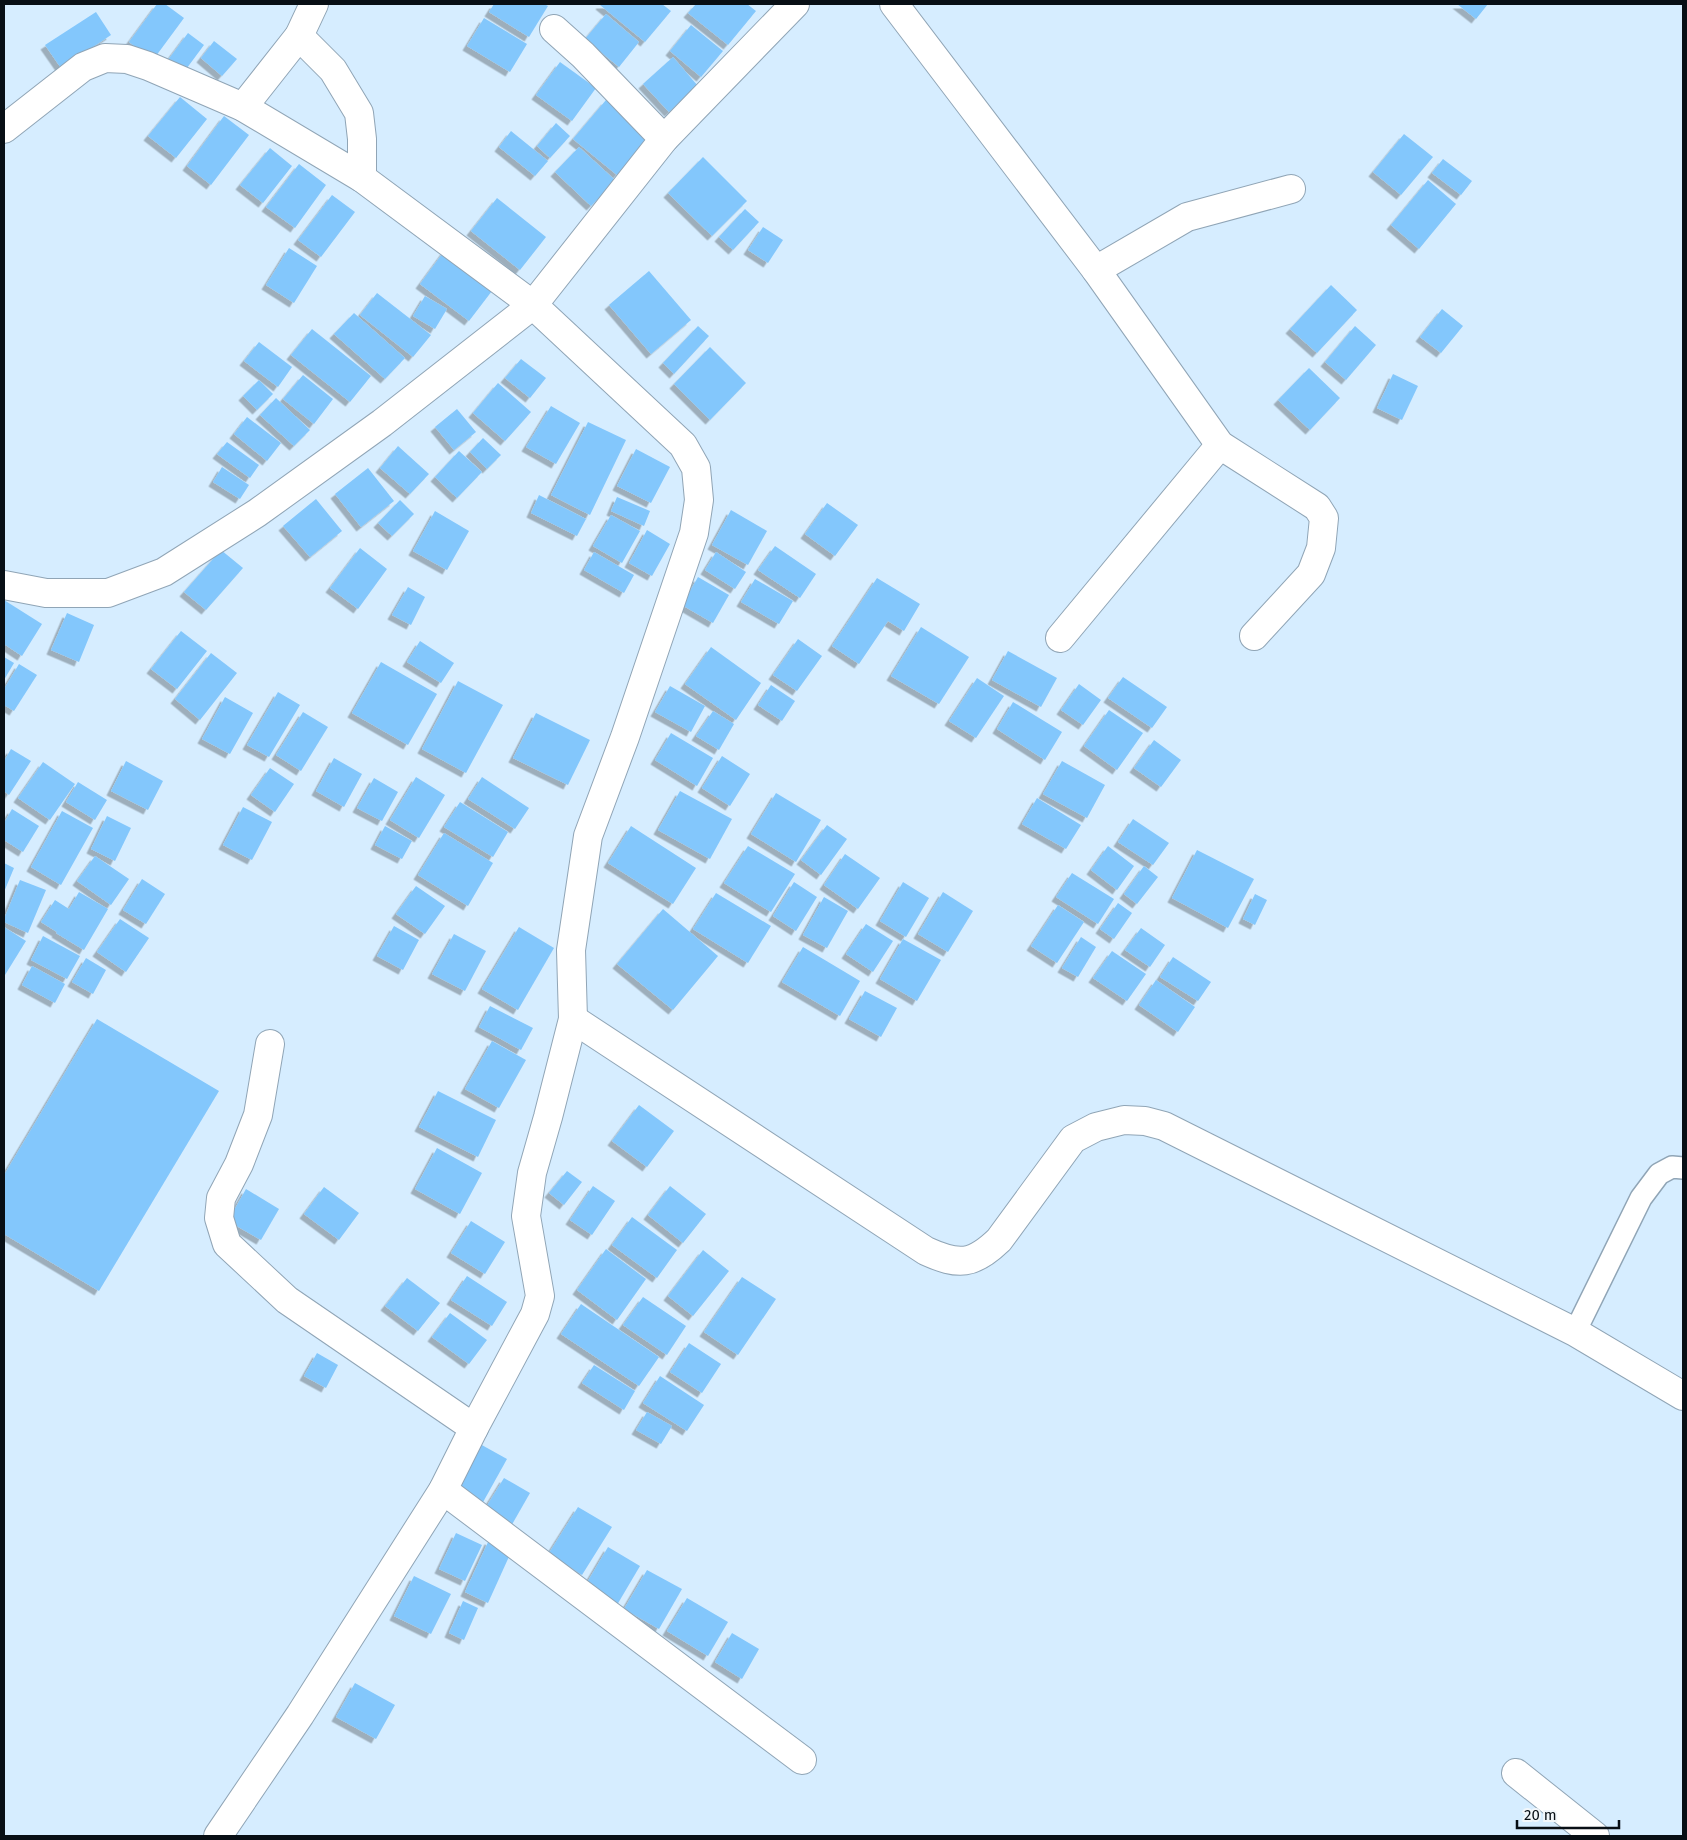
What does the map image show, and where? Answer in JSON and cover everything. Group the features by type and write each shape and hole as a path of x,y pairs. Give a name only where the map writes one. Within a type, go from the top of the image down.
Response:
{"street":[{"path":"243,107 298,36 314,4"},
{"path":"4,585 46,593 108,593 164,572 265,508 382,423 533,305 664,139 795,4"},
{"path":"894,4 1096,270 1220,445 1317,507 1324,518 1321,548 1311,574 1254,636"},
{"path":"554,29 583,55 664,139"},
{"path":"298,36 333,70 359,113 362,139 362,178"},
{"path":"4,129 83,67 105,58 127,59 148,66 243,107 362,178 533,305 683,444 696,468 699,500 694,533 625,737 588,836 571,950 573,1020 532,1173 526,1216 540,1296 535,1314 443,1490 300,1714 218,1836"},
{"path":"1096,270 1187,217 1291,189"},
{"path":"1060,638 1220,445"},
{"path":"573,1020 926,1251 944,1259 960,1261 974,1259 999,1240 1073,1139 1096,1128 1124,1120 1145,1122 1164,1126 1575,1332 1683,1396"},
{"path":"270,1044 258,1115 239,1164 221,1198 219,1218 227,1244 287,1300 474,1428"},
{"path":"443,1490 802,1760"},
{"path":"1516,1773 1595,1836"}],"lane":[{"path":"1575,1332 1640,1198 1659,1174 1672,1167 1683,1168"}],"building":[{"path":"157,4 165,4 184,18 153,60 129,42"},
{"path":"494,4 544,4 548,6 529,37 489,12"},
{"path":"601,4 662,4 671,11 645,42"},
{"path":"696,4 747,4 756,11 728,45 688,13"},
{"path":"1457,4 1488,4 1476,19"},
{"path":"96,12 111,35 61,68 45,45"},
{"path":"606,14 639,42 619,67 585,39"},
{"path":"484,18 527,44 510,72 467,46"},
{"path":"691,25 723,51 701,77 670,51"},
{"path":"188,33 204,45 181,76 165,64"},
{"path":"214,41 237,59 222,76 201,58"},
{"path":"673,57 698,86 669,112 643,84"},
{"path":"560,62 596,88 572,121 536,95"},
{"path":"180,97 207,119 176,158 148,136"},
{"path":"606,100 650,136 617,175 573,139"},
{"path":"224,116 249,135 211,185 187,166"},
{"path":"556,123 570,136 550,158 537,146"},
{"path":"511,131 548,161 535,176 499,147"},
{"path":"1404,134 1433,157 1401,195 1373,172"},
{"path":"579,147 616,181 591,206 555,172"},
{"path":"270,148 292,166 263,203 240,185"},
{"path":"703,157 747,201 712,236 668,193"},
{"path":"1443,159 1472,181 1461,195 1432,173"},
{"path":"299,164 326,185 295,228 266,207"},
{"path":"1428,180 1456,204 1419,249 1391,225"},
{"path":"332,195 355,212 321,257 298,240"},
{"path":"497,198 546,237 520,270 471,231"},
{"path":"745,209 759,222 733,250 719,237"},
{"path":"763,227 783,240 768,263 748,250"},
{"path":"289,248 317,266 294,303 266,285"},
{"path":"445,250 495,287 469,321 420,284"},
{"path":"649,271 691,320 651,354 609,305"},
{"path":"1331,285 1357,310 1317,353 1290,329"},
{"path":"377,293 431,335 413,357 360,315"},
{"path":"425,296 447,309 435,329 413,316"},
{"path":"1442,309 1463,326 1441,353 1420,337"},
{"path":"354,313 405,358 385,379 334,334"},
{"path":"698,326 709,336 674,374 663,363"},
{"path":"1355,326 1376,345 1346,380 1325,362"},
{"path":"312,329 371,376 350,402 291,355"},
{"path":"259,342 292,367 278,387 244,361"},
{"path":"710,347 746,383 710,420 674,384"},
{"path":"521,359 546,378 530,398 505,378"},
{"path":"1309,368 1340,398 1310,430 1278,400"},
{"path":"1393,374 1418,386 1402,420 1377,408"},
{"path":"303,375 333,399 314,424 283,399"},
{"path":"259,380 273,394 257,410 243,396"},
{"path":"498,383 531,412 505,441 473,413"},
{"path":"276,398 310,430 294,446 260,415"},
{"path":"551,406 580,423 556,464 526,447"},
{"path":"457,409 476,432 454,450 435,427"},
{"path":"247,417 281,443 267,461 234,434"},
{"path":"588,422 626,440 590,515 551,495"},
{"path":"483,438 501,455 487,469 470,452"},
{"path":"227,442 259,465 250,478 217,454"},
{"path":"398,446 429,474 410,494 380,468"},
{"path":"636,449 670,467 651,503 617,486"},
{"path":"459,451 482,472 457,498 435,477"},
{"path":"222,467 249,485 240,499 213,482"},
{"path":"368,468 394,501 361,527 335,494"},
{"path":"539,495 586,519 577,536 531,513"},
{"path":"617,497 650,511 644,526 611,511"},
{"path":"316,499 342,531 310,557 283,526"},
{"path":"400,500 414,514 392,536 378,523"},
{"path":"827,503 858,525 835,556 805,534"},
{"path":"731,510 767,531 748,565 712,545"},
{"path":"435,511 469,531 447,570 413,551"},
{"path":"611,515 640,531 622,563 593,546"},
{"path":"647,530 670,544 652,576 629,563"},
{"path":"775,546 816,574 800,598 758,570"},
{"path":"360,548 387,569 358,609 330,588"},
{"path":"221,550 243,568 206,610 184,592"},
{"path":"594,552 634,575 624,593 584,570"},
{"path":"716,552 746,572 735,589 705,570"},
{"path":"698,577 729,595 713,623 682,605"},
{"path":"877,578 920,604 904,631 888,621 859,664 832,646"},
{"path":"755,579 793,601 779,624 741,602"},
{"path":"408,587 425,597 411,625 392,615"},
{"path":"4,600 42,624 22,656 4,644"},
{"path":"67,613 94,625 79,662 51,650"},
{"path":"921,627 969,657 939,704 891,676"},
{"path":"181,631 207,651 177,689 151,669"},
{"path":"798,639 822,656 797,691 773,675"},
{"path":"420,641 454,663 441,683 407,662"},
{"path":"711,647 761,683 736,720 685,684"},
{"path":"1008,651 1057,678 1041,707 992,680"},
{"path":"211,653 237,673 200,720 175,699"},
{"path":"4,657 14,663 4,680"},
{"path":"381,662 437,694 408,745 352,713"},
{"path":"19,664 37,675 14,711 4,705 4,689"},
{"path":"1123,677 1167,707 1152,728 1108,698"},
{"path":"977,678 1004,696 976,738 949,721"},
{"path":"458,681 503,705 466,773 422,749"},
{"path":"1079,684 1101,700 1083,725 1061,710"},
{"path":"771,685 795,701 782,721 758,705"},
{"path":"670,686 705,706 691,732 655,712"},
{"path":"278,692 300,705 269,757 247,745"},
{"path":"225,697 253,713 230,754 202,739"},
{"path":"1013,702 1062,732 1045,760 997,729"},
{"path":"1109,710 1143,733 1117,770 1084,746"},
{"path":"713,711 734,724 719,750 696,736"},
{"path":"303,712 328,727 301,771 276,755"},
{"path":"536,713 590,740 568,785 513,758"},
{"path":"671,733 713,758 697,786 655,760"},
{"path":"1154,740 1181,760 1161,787 1134,768"},
{"path":"11,749 31,761 9,795 4,791 4,761"},
{"path":"722,756 750,774 730,806 702,788"},
{"path":"334,758 362,774 344,807 316,791"},
{"path":"126,761 163,781 148,810 111,791"},
{"path":"1062,761 1105,785 1087,818 1043,794"},
{"path":"43,762 75,784 50,820 18,798"},
{"path":"270,768 294,784 275,812 251,795"},
{"path":"416,777 445,795 419,838 390,820"},
{"path":"482,777 529,808 515,829 468,799"},
{"path":"374,778 398,792 382,821 357,808"},
{"path":"78,782 107,800 95,820 66,802"},
{"path":"680,791 732,819 710,859 658,830"},
{"path":"776,793 821,820 796,862 751,834"},
{"path":"1037,798 1081,825 1066,849 1022,824"},
{"path":"460,802 508,832 493,857 444,827"},
{"path":"243,807 272,822 252,860 223,845"},
{"path":"12,809 39,826 23,852 4,840 4,823"},
{"path":"62,811 93,828 61,885 31,867"},
{"path":"107,816 131,828 115,861 91,849"},
{"path":"1133,819 1169,843 1153,865 1118,842"},
{"path":"827,825 847,839 821,875 801,860"},
{"path":"385,826 412,841 402,859 375,845"},
{"path":"631,826 696,868 673,904 608,863"},
{"path":"444,833 493,863 468,906 418,875"},
{"path":"748,846 795,874 771,912 724,883"},
{"path":"1108,846 1134,866 1117,890 1091,870"},
{"path":"1197,850 1254,879 1228,928 1172,898"},
{"path":"845,854 880,878 858,909 824,885"},
{"path":"95,856 129,879 111,905 77,881"},
{"path":"4,863 14,868 4,892"},
{"path":"1144,866 1158,877 1137,904 1124,894"},
{"path":"1072,873 1114,899 1098,924 1056,897"},
{"path":"142,879 165,894 146,924 123,910"},
{"path":"20,880 46,890 28,933 4,922"},
{"path":"794,882 817,897 796,931 773,916"},
{"path":"903,882 929,898 906,937 880,921"},
{"path":"416,886 445,906 425,934 396,914"},
{"path":"79,892 108,909 84,950 41,922 55,900 69,909"},
{"path":"943,892 973,911 948,952 918,934"},
{"path":"716,893 771,926 748,963 693,929"},
{"path":"1255,894 1267,900 1255,925 1243,919"},
{"path":"824,897 848,911 827,948 803,935"},
{"path":"1118,903 1132,913 1114,939 1100,929"},
{"path":"1058,905 1084,922 1057,963 1031,946"},
{"path":"663,909 718,956 673,1010 617,964"},
{"path":"120,919 149,938 126,972 97,952"},
{"path":"866,924 893,941 873,972 846,954"},
{"path":"394,926 419,940 403,970 377,956"},
{"path":"4,927 26,941 5,975 4,974"},
{"path":"519,927 554,948 518,1010 482,989"},
{"path":"1141,928 1165,945 1150,967 1125,950"},
{"path":"454,934 486,951 465,991 432,974"},
{"path":"43,936 80,956 67,979 31,960"},
{"path":"1081,937 1096,947 1078,977 1062,968"},
{"path":"903,939 941,960 917,1001 880,979"},
{"path":"803,947 860,981 840,1016 782,982"},
{"path":"1112,951 1146,974 1127,1001 1093,978"},
{"path":"1173,957 1211,982 1198,1001 1160,977"},
{"path":"86,958 106,970 93,994 72,982"},
{"path":"32,966 65,984 55,1003 22,985"},
{"path":"1156,980 1195,1007 1178,1032 1139,1005"},
{"path":"865,991 897,1008 881,1037 849,1019"},
{"path":"490,1006 533,1028 521,1050 479,1027"},
{"path":"97,1019 219,1091 99,1291 4,1234 4,1175"},
{"path":"492,1041 526,1060 499,1108 465,1089"},
{"path":"438,1091 496,1120 478,1157 419,1127"},
{"path":"639,1105 674,1131 647,1167 612,1141"},
{"path":"437,1148 482,1173 460,1214 415,1189"},
{"path":"567,1171 582,1182 564,1205 549,1193"},
{"path":"593,1186 615,1201 592,1235 570,1220"},
{"path":"670,1186 706,1214 683,1243 648,1215"},
{"path":"324,1187 359,1213 339,1240 304,1214"},
{"path":"246,1189 279,1209 261,1240 228,1221"},
{"path":"632,1217 677,1250 657,1278 612,1245"},
{"path":"471,1221 505,1242 485,1274 451,1253"},
{"path":"606,1249 646,1279 617,1320 577,1290"},
{"path":"703,1250 729,1271 693,1316 668,1296"},
{"path":"467,1276 507,1302 492,1326 451,1300"},
{"path":"742,1277 776,1299 738,1355 704,1332"},
{"path":"407,1278 440,1303 418,1331 385,1306"},
{"path":"643,1297 686,1326 667,1355 623,1325"},
{"path":"581,1304 659,1357 639,1386 561,1334"},
{"path":"450,1313 487,1340 469,1364 432,1337"},
{"path":"689,1343 721,1364 702,1393 670,1372"},
{"path":"317,1353 338,1365 326,1388 304,1376"},
{"path":"594,1365 635,1391 624,1410 582,1383"},
{"path":"660,1376 704,1405 687,1431 643,1403"},
{"path":"647,1412 672,1426 661,1444 636,1430"},
{"path":"480,1444 507,1459 482,1504 455,1488"},
{"path":"504,1478 530,1493 510,1528 483,1512"},
{"path":"578,1507 612,1527 582,1575 549,1553"},
{"path":"456,1533 482,1545 465,1581 439,1569"},
{"path":"489,1540 512,1550 488,1603 465,1592"},
{"path":"608,1547 640,1566 617,1605 585,1586"},
{"path":"647,1570 682,1589 659,1629 624,1609"},
{"path":"414,1576 451,1594 431,1634 394,1616"},
{"path":"687,1598 728,1622 708,1656 667,1631"},
{"path":"463,1601 478,1608 464,1640 449,1633"},
{"path":"732,1633 759,1649 742,1679 715,1662"},
{"path":"355,1683 395,1705 376,1739 336,1717"}]}
